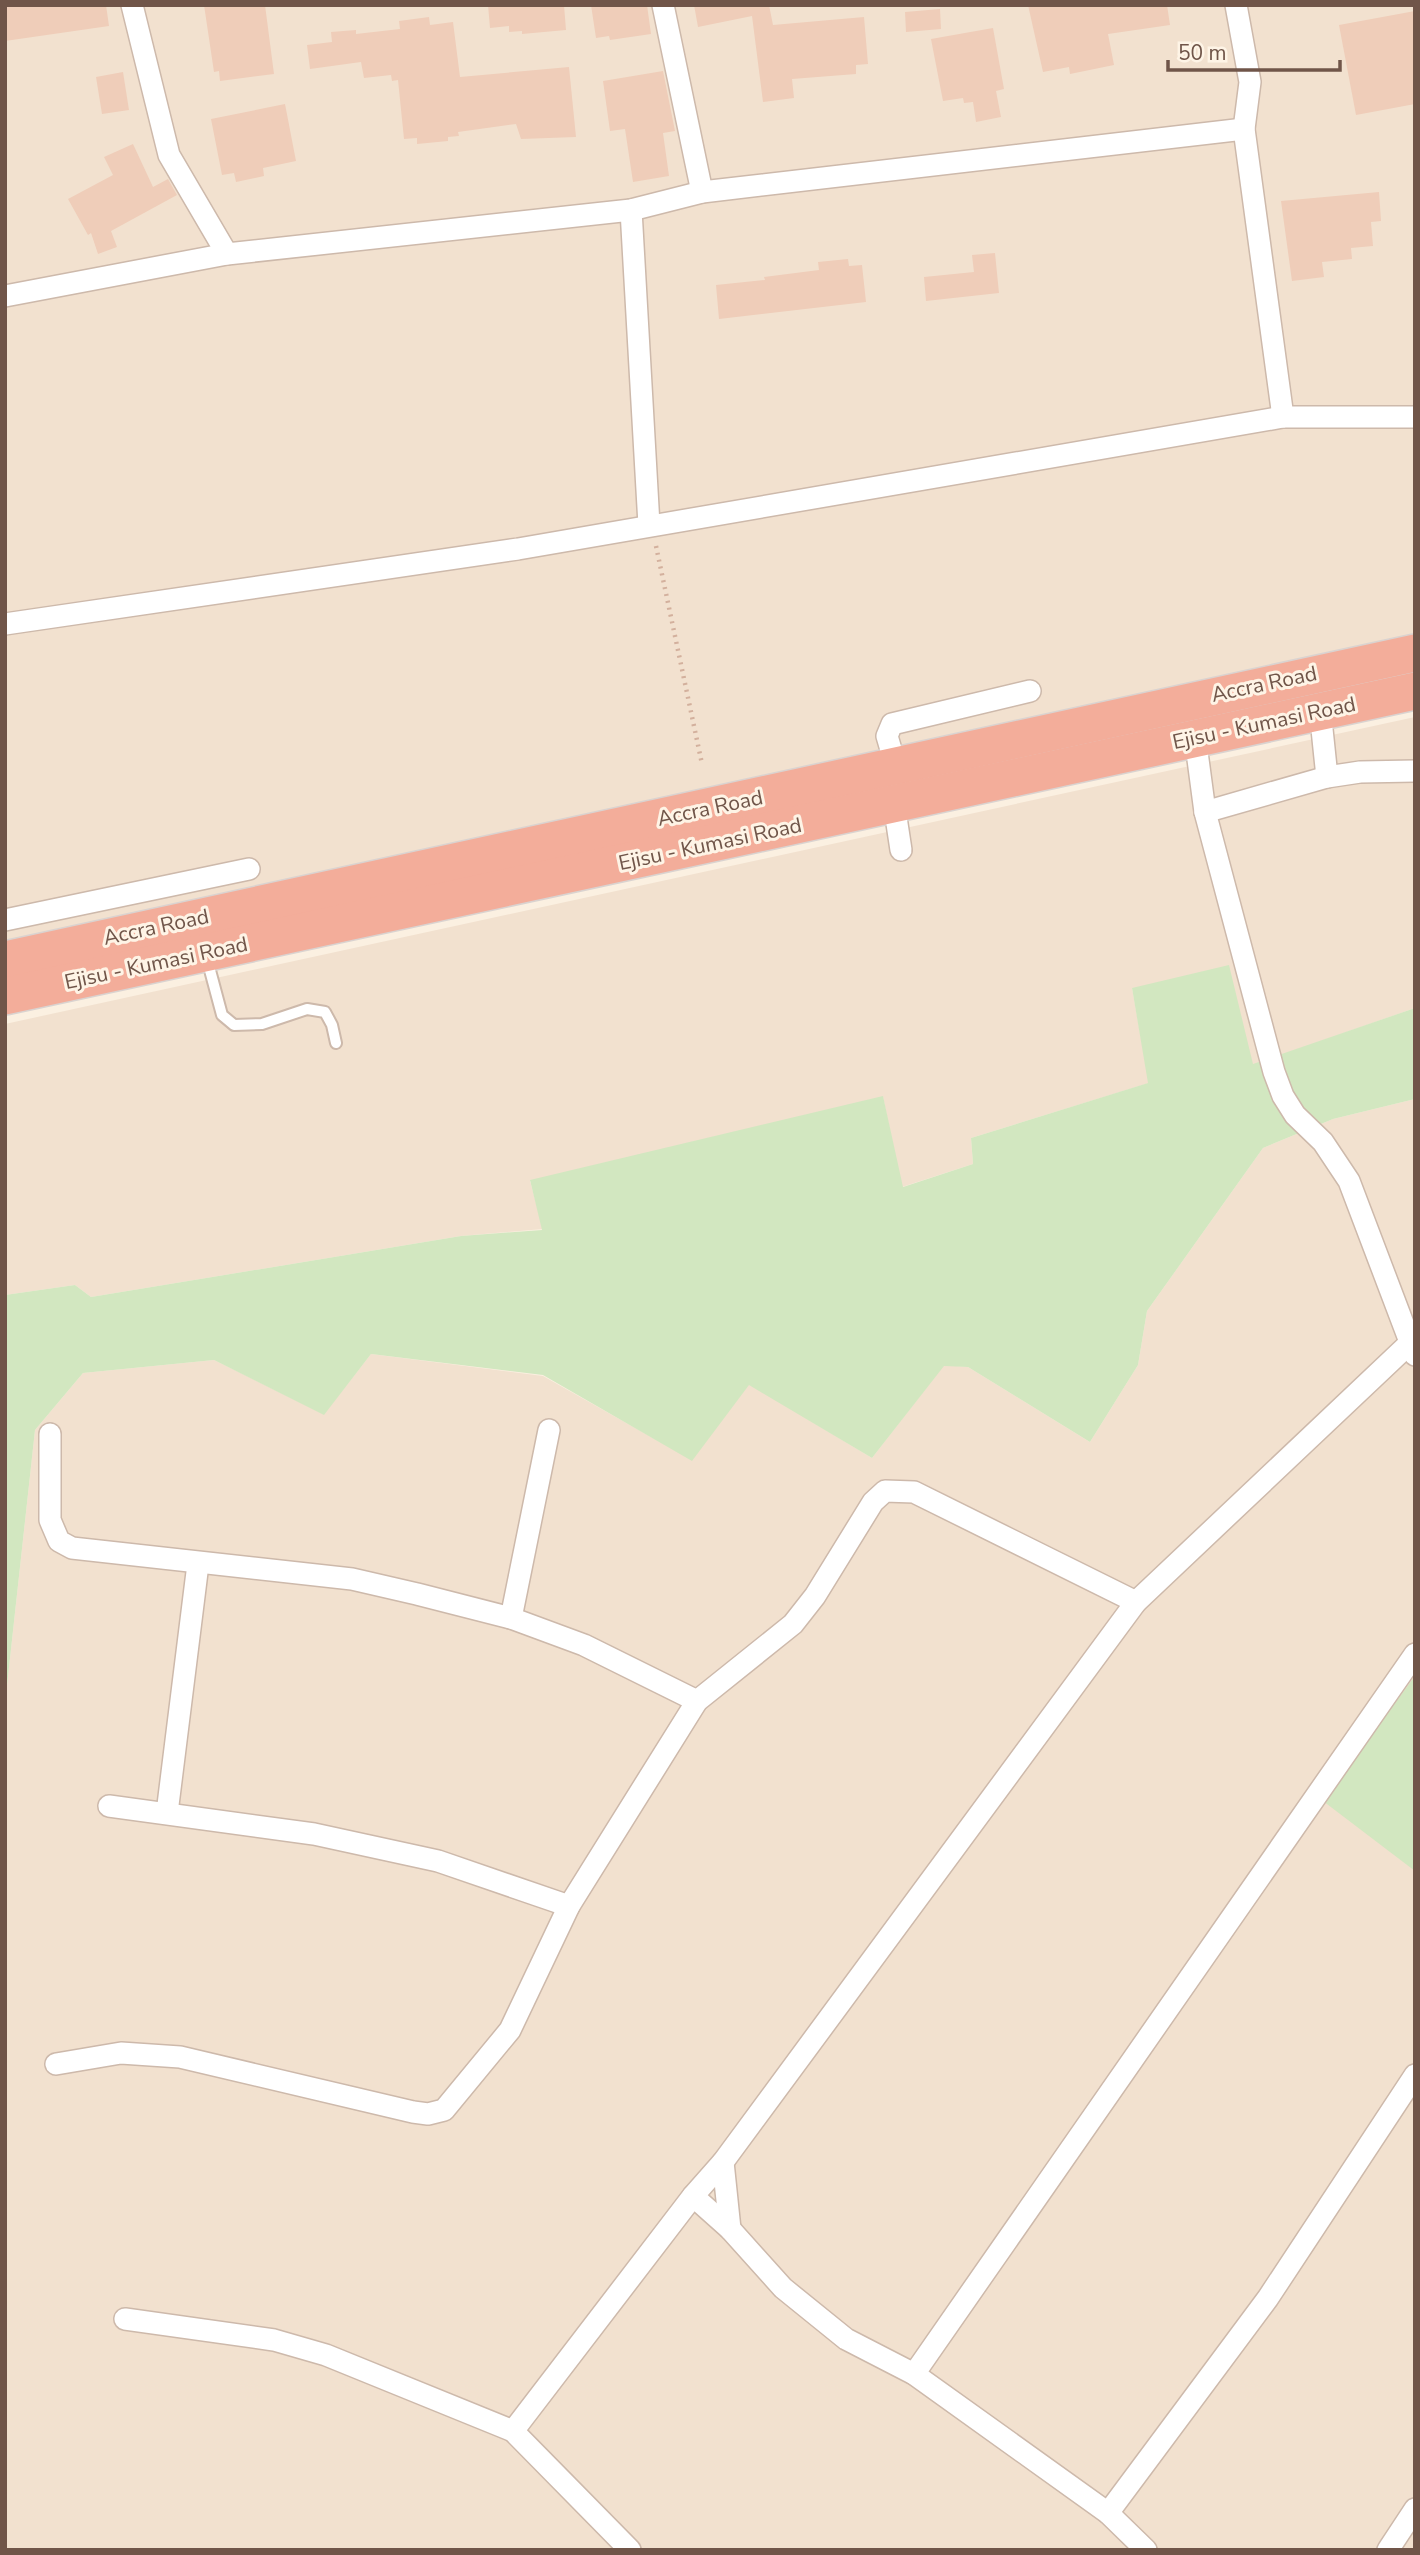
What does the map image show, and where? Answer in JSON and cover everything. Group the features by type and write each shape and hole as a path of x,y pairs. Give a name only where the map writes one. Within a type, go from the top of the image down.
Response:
{"highway":[{"name":"Accra Road","path":"5,960 896,767 1056,729 1415,653"},
{"name":"Ejisu - Kumasi Road","path":"5,996 1415,691"}],"street":[{"path":"132,5 169,155 227,254"},
{"path":"663,5 702,192"},
{"path":"1236,5 1250,82 1244,129 1283,417"},
{"path":"5,296 227,254 631,210 702,192 1244,129"},
{"path":"631,210 649,525"},
{"path":"5,624 518,550 649,525 1283,417 1415,416"},
{"path":"896,767 887,736 892,724 1030,691"},
{"path":"1320,710 1327,777"},
{"path":"513,2431 693,2196 723,2162 1136,1602 1412,1349 1349,1181 1322,1142 1295,1115 1283,1096 1205,812 1195,737"},
{"path":"1205,812 1327,777 1360,772 1415,772"},
{"path":"894,804 901,850"},
{"path":"5,920 249,869"},
{"path":"511,1618 550,1430"},
{"path":"50,1434 50,1520 59,1541 72,1548 352,1579 511,1618 584,1645 697,1701"},
{"path":"56,2064 121,2053 180,2057 428,2115 444,2110 510,2030 569,1906 697,1701 793,1624 815,1596 873,1502 885,1491 914,1492 1136,1602"},
{"path":"167,1813 198,1564"},
{"path":"914,2374 1415,1654"},
{"path":"109,1806 314,1834 438,1861 569,1906"},
{"path":"1108,2513 1268,2298 1415,2075"},
{"path":"723,2162 730,2229"},
{"path":"693,2196 730,2229 783,2288 846,2339 914,2374 1108,2513 1146,2550"},
{"path":"125,2319 274,2340 326,2355 513,2431 629,2550"},
{"path":"1388,2550 1415,2509"}],"lane":[{"path":"205,953 222,1015 234,1025 262,1024 307,1009 324,1012 332,1025 336,1044"}],"path":[{"path":"649,525 702,764"}],"shaded area":[{"path":"5,5 1415,5 1415,640 5,941"},
{"path":"1415,717 1415,1008 1253,1065 1132,988 1149,1083 971,1138 973,1164 902,1187 883,1097 530,1181 543,1229 461,1236 91,1297 75,1285 5,1295 5,1024"},
{"path":"1415,1099 1415,2550 5,2550 5,1704 35,1430 83,1373 214,1360 324,1414 371,1354 543,1376 692,1460 749,1384 872,1458 944,1365 968,1367 1090,1442 1138,1365 1147,1311 1263,1148 1333,1119"}],"green space":[{"path":"1229,965 1253,1064 1415,1008 1415,1099 1333,1119 1263,1148 1147,1311 1138,1365 1090,1442 968,1367 944,1366 872,1458 749,1385 692,1461 543,1375 371,1354 324,1415 214,1360 83,1373 35,1430 5,1704 5,1295 75,1285 91,1297 461,1236 542,1230 530,1180 883,1096 903,1187 973,1164 971,1138 1148,1083 1132,988"},
{"path":"1415,1676 1415,1871 1323,1801"}],"building":[{"path":"5,5 106,5 109,26 5,41"},
{"path":"204,5 265,5 274,74 220,81 219,71 214,72"},
{"path":"488,5 564,5 566,30 522,34 522,31 509,32 509,26 490,28"},
{"path":"591,5 647,5 651,34 610,40 609,36 596,38"},
{"path":"694,5 769,5 773,25 864,17 868,64 856,65 856,74 792,79 794,98 763,102 752,16 698,27"},
{"path":"1028,5 1167,5 1170,25 1108,34 1114,65 1070,74 1069,67 1043,72"},
{"path":"940,9 941,29 906,32 905,12"},
{"path":"1415,11 1415,104 1356,115 1339,25"},
{"path":"429,17 430,25 453,22 460,77 569,67 576,137 521,139 516,124 458,132 459,136 448,137 448,141 417,144 417,138 404,139 398,80 392,81 391,75 364,78 361,62 310,69 307,45 332,42 331,32 356,30 356,34 400,29 399,21"},
{"path":"993,28 1004,89 996,91 1001,117 976,122 973,102 964,103 963,98 943,101 931,39"},
{"path":"663,71 675,131 663,133 669,176 633,182 625,129 610,131 603,81"},
{"path":"123,72 129,110 102,114 96,77"},
{"path":"285,104 296,161 263,168 264,176 236,182 234,173 222,175 211,119"},
{"path":"133,144 153,187 168,179 177,195 111,231 117,247 98,254 91,233 88,235 68,199 113,175 104,157"},
{"path":"1379,192 1381,221 1371,222 1373,246 1351,248 1352,259 1322,262 1324,277 1292,281 1281,201"},
{"path":"995,253 999,293 926,301 924,277 974,272 972,255"},
{"path":"848,259 849,266 862,265 866,302 719,319 716,285 765,280 764,277 819,270 818,262"}]}
